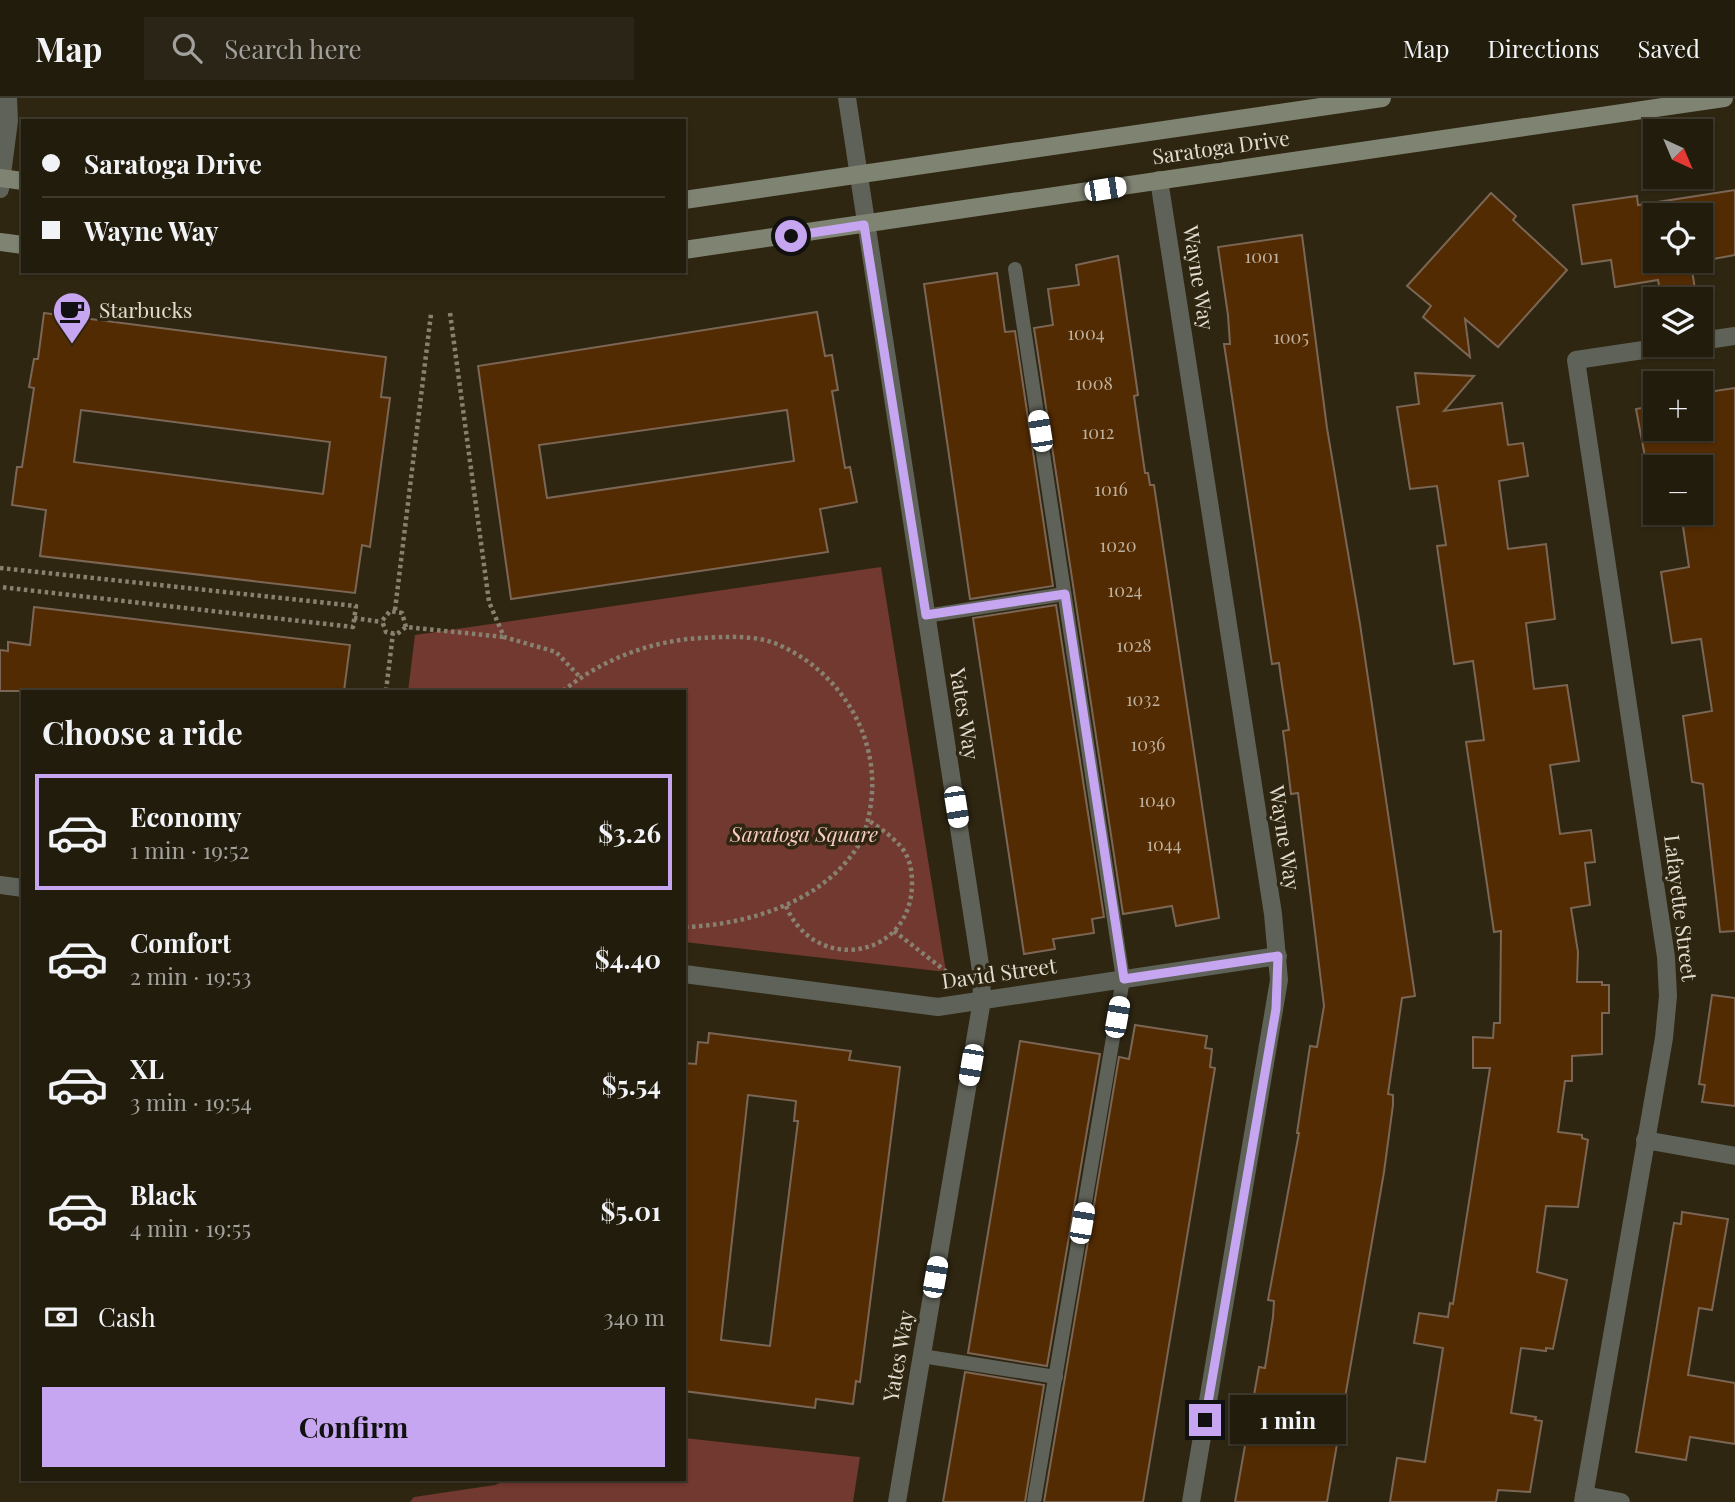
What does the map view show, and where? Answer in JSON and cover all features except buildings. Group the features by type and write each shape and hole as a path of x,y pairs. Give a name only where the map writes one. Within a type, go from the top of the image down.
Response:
{"main road":[{"name":"Saratoga Drive","path":"686,200 1382,98"},
{"name":"Saratoga Drive","path":"686,250 1724,98"},
{"path":"1,182 21,181"},
{"path":"0,242 21,245"}],"street":[{"path":"1,182 9,121 8,98"},
{"name":"Yates Way","path":"847,98 864,225 981,971 982,1000 897,1502"},
{"name":"Wayne Way","path":"1159,180 1278,956 1276,1009 1191,1502"},
{"path":"1713,339 1735,336"},
{"name":"Lafayette Street","path":"1584,1499 1664,1038 1668,996 1666,957 1576,360 1643,350"},
{"path":"0,885 21,888"},
{"name":"David Street","path":"686,974 938,1007 1278,956"},
{"path":"1645,1140 1735,1156"},
{"path":"1584,1499 1620,1502"}],"lane":[{"path":"1015,269 1124,979 1034,1502"},
{"path":"926,615 1065,594"},
{"path":"922,1356 1056,1377"}],"path":[{"path":"395,610 431,313"},
{"path":"450,313 488,602 504,637"},
{"path":"0,568 356,606 353,627 0,587"},
{"path":"382,622 390,611 395,610 402,613 406,627"},
{"path":"354,618 382,622"},
{"path":"382,622 386,632 393,633 406,627 504,637 556,652 580,678"},
{"path":"386,690 393,633"},
{"path":"564,690 580,678 622,656 686,639 736,636 776,643 803,657 826,676 850,704 866,740 874,779 868,820 854,852 830,876 794,903 710,926 686,927"},
{"path":"786,905 800,931 822,946 852,951 877,944 894,931 904,917 912,894 912,867 902,848 868,820"},
{"path":"894,931 982,1000"}],"green space":[{"name":"Saratoga Square","path":"881,567 946,972 686,942 686,690 408,690 415,635"},
{"path":"686,1438 860,1457 853,1502 410,1502 414,1497 495,1485 504,1481 686,1481"}],"place":[{"name":"Starbucks","path":"72,345"}],"route":[{"path":"791,236 864,225 926,615 1065,594 1124,979 1278,956 1276,1009 1205,1420"}]}
